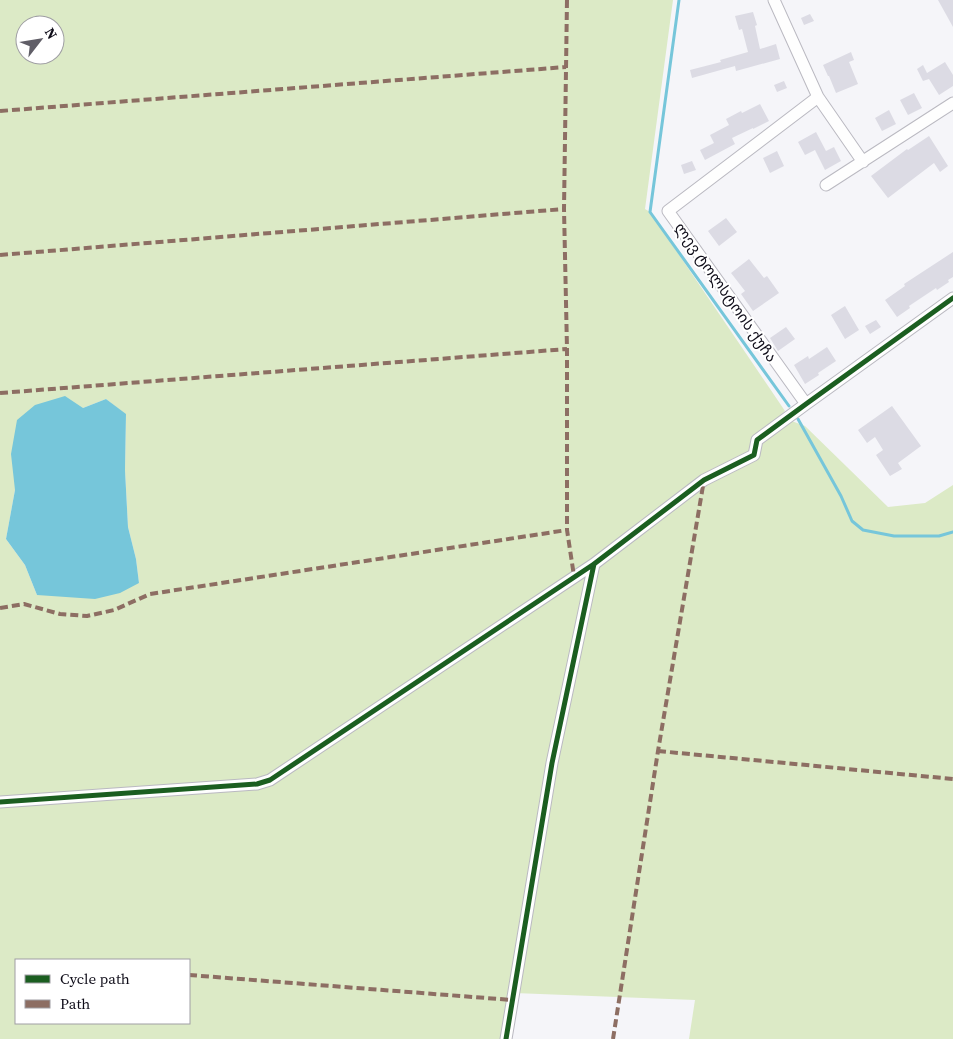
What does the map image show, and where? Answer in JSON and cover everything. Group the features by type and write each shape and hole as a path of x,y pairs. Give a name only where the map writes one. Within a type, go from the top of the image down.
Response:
{"street":[{"path":"774,0 818,97 863,162"},
{"name":"ლევ ტოლსტოის ქუჩა","path":"806,404 668,211 818,97"},
{"path":"826,185 953,102"},
{"path":"0,802 257,784 270,780 594,564 704,480 754,455 757,440 953,298"},
{"path":"506,1039 552,763 594,564"}],"green space":[{"path":"0,0 673,0 645,209 650,212 785,411 758,440 789,420 805,426 888,507 925,503 953,485 953,1039 689,1039 695,1000 514,993 506,1039 0,1039","holes":["106,399 126,415 125,470 128,527 136,559 139,583 37,595 25,565 6,539 15,490 83,408"]}],"water":[{"path":"65,396 83,408 106,399 126,414 125,470 128,527 136,559 139,583 120,593 95,599 37,595 25,565 6,539 15,490 11,454 17,420 35,405"}],"building":[{"path":"938,0 953,0 953,27"},
{"path":"753,12 757,25 755,26 760,49 776,44 780,59 736,71 735,66 692,78 690,70 721,62 720,60 748,52 742,29 739,30 735,16"},
{"path":"810,14 814,21 804,25 801,18"},
{"path":"851,52 854,60 849,62 858,84 836,93 823,65"},
{"path":"945,62 953,75 953,86 939,95 929,79 923,81 917,69 923,65 927,73"},
{"path":"784,81 787,88 777,92 774,85"},
{"path":"914,93 922,108 908,115 900,100"},
{"path":"760,104 769,121 732,138 735,144 705,160 700,150 714,143 710,135 729,125 726,119"},
{"path":"889,110 896,124 882,131 875,118"},
{"path":"816,132 826,151 834,147 841,161 825,170 815,150 805,155 798,142"},
{"path":"929,136 948,166 940,172 934,163 888,198 871,176 907,149"},
{"path":"777,151 784,166 770,173 763,158"},
{"path":"692,161 696,170 684,174 681,165"},
{"path":"726,218 737,232 719,246 708,231"},
{"path":"953,252 953,277 948,280 949,282 937,290 936,288 909,306 910,308 897,317 885,300 905,286 904,284"},
{"path":"749,259 764,278 767,276 779,293 753,311 741,294 745,291 731,273"},
{"path":"845,306 859,330 845,339 831,315"},
{"path":"876,320 881,327 870,334 865,326"},
{"path":"786,327 795,339 778,351 770,338"},
{"path":"827,347 836,361 805,384 794,365 808,356 809,359"},
{"path":"892,406 921,446 898,463 902,469 890,476 876,455 883,450 875,437 867,443 858,430"}],"waterway":[{"path":"679,0 650,212 789,406"},
{"path":"798,419 841,496 852,521 863,530 894,536 939,536 953,532"}],"marked path":[{"path":"567,0 564,209 567,349 567,530 574,576"},
{"path":"0,111 566,67"},
{"path":"0,255 564,209"},
{"path":"0,393 567,349"},
{"path":"613,1039 658,751 704,480"},
{"path":"0,608 24,604 60,614 87,616 114,610 150,594 567,530"},
{"path":"658,751 953,779"},
{"path":"190,975 512,1000"}],"cycle path":[{"path":"0,802 257,784 270,780 594,564 704,480 754,455 757,440 953,298"},
{"path":"506,1039 552,763 594,564"}]}
